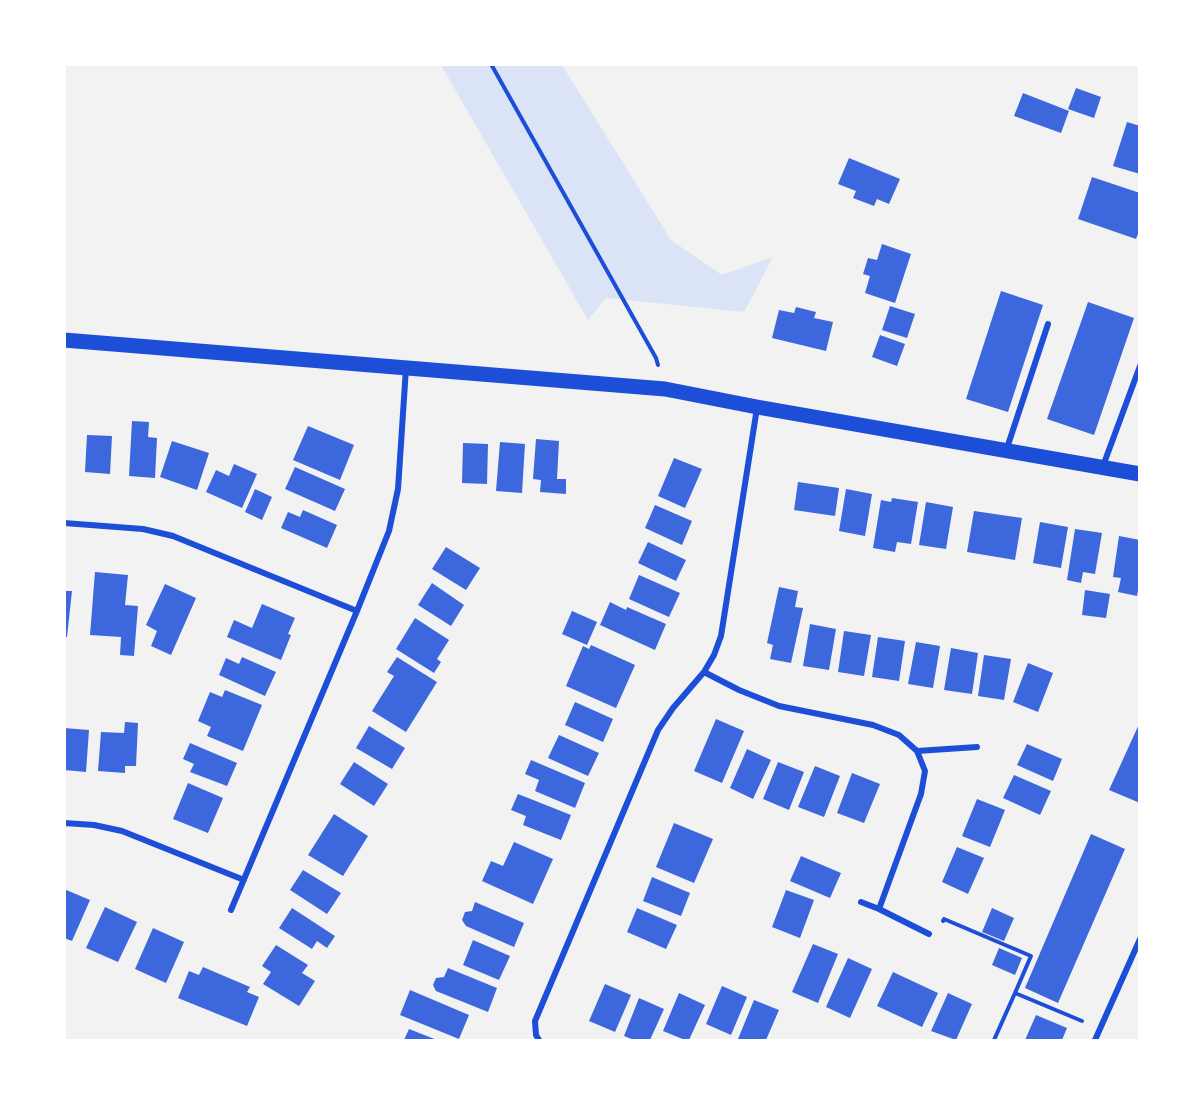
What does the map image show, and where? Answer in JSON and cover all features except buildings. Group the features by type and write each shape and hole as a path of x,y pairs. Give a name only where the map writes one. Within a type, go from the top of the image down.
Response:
{"main road":[{"path":"64,340 665,389 1006,452 1140,474"}],"street":[{"path":"1006,452 1048,324"},
{"path":"1102,467 1140,366"},
{"path":"231,910 389,531 398,489 406,368"},
{"path":"539,1041 535,1021 658,730 673,708 704,672 721,636 757,407"},
{"path":"64,523 143,529 173,536 357,611"},
{"path":"704,672 739,690 779,706 873,724 899,735 917,751 925,771 921,794 879,909"},
{"path":"917,751 976,747"},
{"path":"64,823 94,825 122,831 244,880"},
{"path":"861,902 929,934"},
{"path":"1095,1041 1140,939"}],"path":[{"path":"491,64 656,358 665,389"},
{"path":"929,934 936,937 944,919 1031,956 994,1041"},
{"path":"1015,993 1100,1029"}],"shaded area":[{"path":"441,65 562,65 671,240 722,275 773,257 744,312 606,298 588,320"}]}
